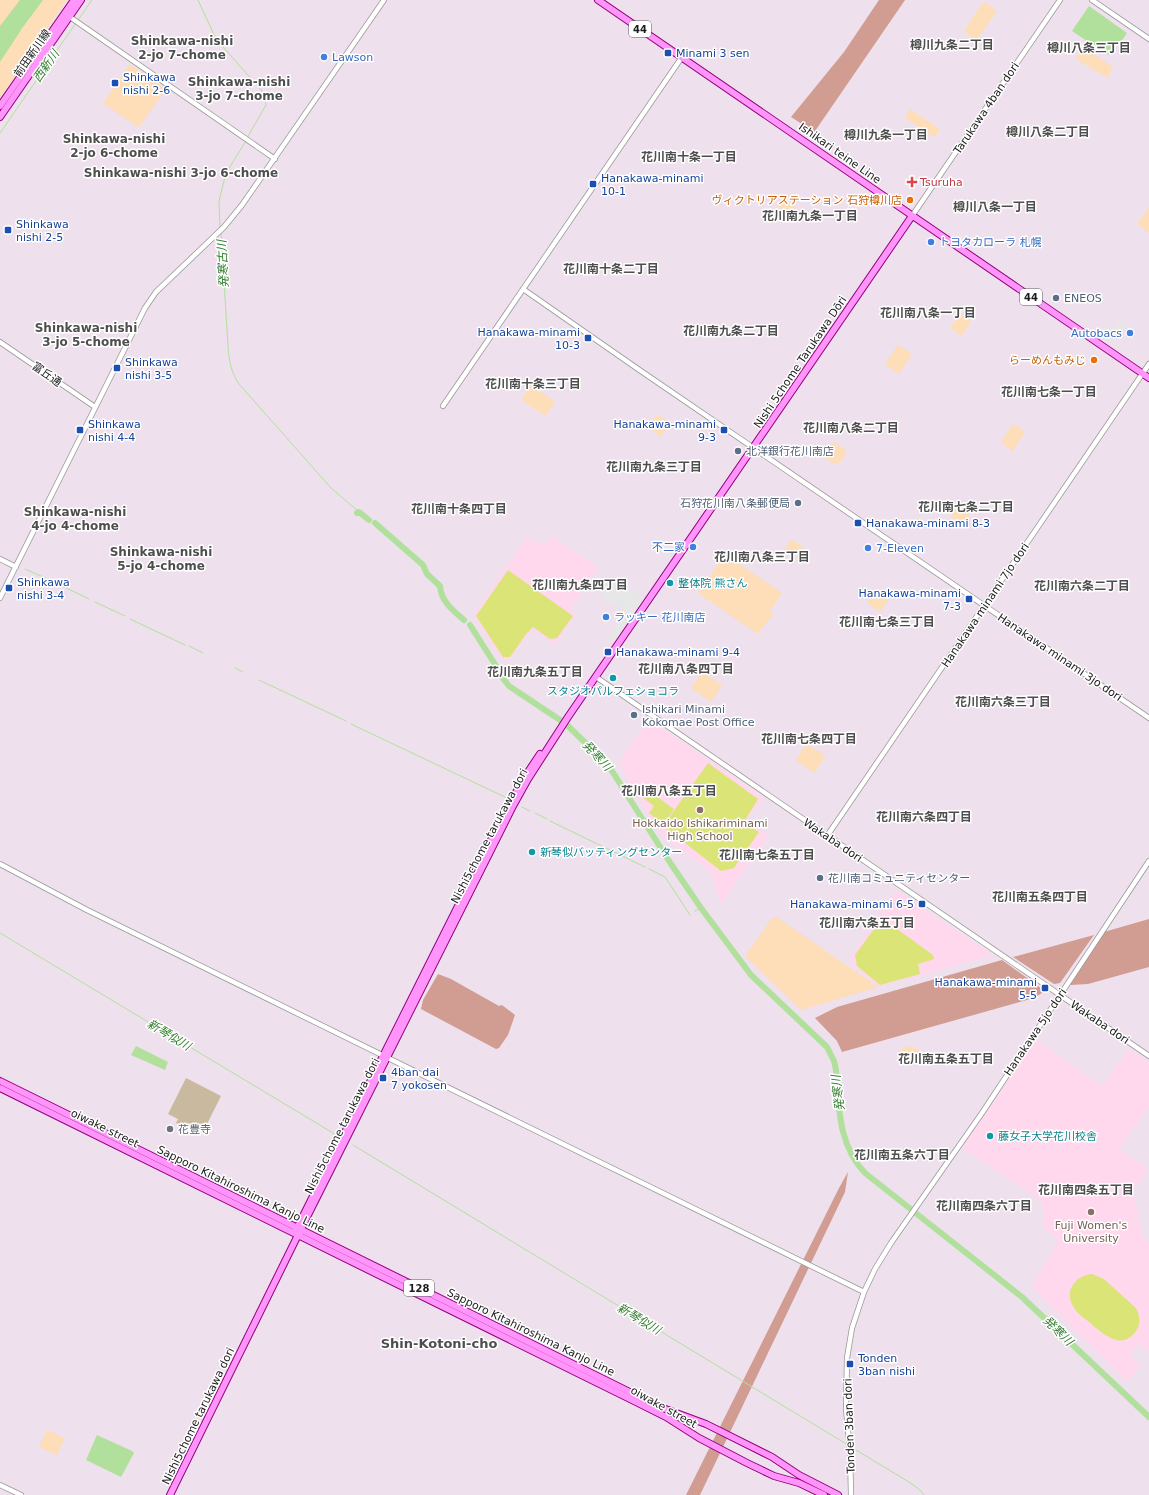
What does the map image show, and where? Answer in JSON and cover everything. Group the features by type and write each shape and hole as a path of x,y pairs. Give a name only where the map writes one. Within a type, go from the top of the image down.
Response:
{"main road":[{"name":"前田新川線","path":"0,117 67,15 74,0"},
{"name":"前田新川線","path":"0,106 67,15 81,0"},
{"name":"Ishikari teine Line","path":"598,0 1149,378"},
{"name":"Nishi 5chome Tarukawa Dōri","path":"568,718 912,216"},
{"name":"Nishi5chome tarukawa dori","path":"165,1495 386,1057 505,812 526,775 554,733 568,718"},
{"name":"Sapporo Kitahiroshima Kanjo Line","path":"0,1082 298,1232 660,1407 706,1424 759,1450 799,1475 838,1495"},
{"name":"oiwake street","path":"0,1088 298,1232 659,1414 699,1438 747,1463 774,1476 799,1483 824,1495"},
{"name":"Nishi5chome tarukawa dori","path":"170,1495 298,1232"}],"street":[{"path":"0,598 145,308 156,292 224,227 242,205 384,0"},
{"name":"Tarukawa 4ban dori","path":"912,216 1060,0"},
{"path":"1092,0 1149,39"},
{"path":"67,15 275,159"},
{"path":"443,406 682,57"},
{"name":"Hanakawa minami 3jo dori","path":"524,289 638,369 1149,718"},
{"name":"富丘通","path":"0,342 95,407"},
{"name":"Hanakawa minami 7jo dori","path":"827,836 1149,364"},
{"path":"0,559 16,567"},
{"name":"Wakaba dori","path":"596,678 1149,1056"},
{"name":"Hanakawa 5jo dori","path":"903,1226 920,1203 1149,861"},
{"path":"0,864 87,910 864,1292"},
{"name":"Tonden 3ban dori","path":"851,1495 850,1451 846,1409 847,1358 853,1323 864,1292 875,1269 903,1226"},
{"path":"0,1485 21,1495"}],"shaded area":[{"path":"0,0 67,0 0,98"},
{"path":"20,0 43,0 0,62 0,26"},
{"path":"879,0 905,0 813,134 808,128 791,117 844,52"},
{"path":"983,2 997,11 976,41 964,31"},
{"path":"1089,6 1127,33 1119,45 1116,43 1108,55 1072,31"},
{"path":"1083,47 1113,67 1107,78 1076,59"},
{"path":"129,65 165,90 139,127 104,104"},
{"path":"910,109 940,129 935,137 905,118"},
{"path":"782,197 795,206 789,214 776,205"},
{"path":"1149,207 1149,233 1137,224"},
{"path":"960,314 971,322 961,336 950,328"},
{"path":"1120,320 1127,325 1121,334 1115,330 1108,342 1097,334 1105,324 1113,330"},
{"path":"898,345 912,354 899,374 885,364"},
{"path":"531,385 555,402 545,416 521,400"},
{"path":"657,414 670,423 661,437 648,427"},
{"path":"1013,424 1025,432 1012,451 1001,442"},
{"path":"834,442 846,450 844,457 836,465 823,457 828,446"},
{"path":"961,500 973,510 964,524 951,516"},
{"path":"527,536 534,542 536,540 544,546 551,536 598,567 570,610 576,615 555,645 534,630 528,634 510,659 502,660 473,616"},
{"path":"792,539 804,548 799,556 792,551 790,554 784,550"},
{"path":"725,554 782,593 770,611 774,613 758,634 698,593"},
{"path":"508,570 573,616 557,638 550,639 533,627 510,657 503,657 476,616"},
{"path":"614,579 644,599 616,640 609,636 626,611 613,602 610,605 601,598"},
{"path":"875,591 888,600 880,612 867,603"},
{"path":"702,672 722,685 711,702 691,688"},
{"name":"Hokkaido Ishikariminami High School","path":"649,719 764,798 746,821 769,835 721,904 710,871 662,836 632,788 619,762"},
{"path":"806,744 826,756 814,773 796,760"},
{"path":"708,763 758,799 744,822 759,832 734,868 721,871 663,826"},
{"path":"646,789 674,809 663,825 649,813 654,806 641,796"},
{"path":"896,890 993,955 879,987 853,966 851,956"},
{"path":"772,918 778,918 878,987 801,1010 745,956"},
{"path":"882,918 933,955 934,959 918,964 920,974 880,985 857,966 855,955"},
{"path":"1149,919 1149,967 1088,984 1070,985 1104,932"},
{"path":"1094,935 1060,983 1054,984 1013,957"},
{"path":"1002,960 1045,991 1034,998 842,1052 837,1041 815,1018 837,1007"},
{"path":"438,974 451,979 499,1006 502,1005 515,1015 508,1035 499,1048 496,1049 421,1009 423,1000"},
{"name":"Fuji Women's University","path":"1036,1040 1102,1086 1129,1049 1149,1062 1149,1107 1119,1149 1148,1169 1133,1191 1143,1239 1149,1243 1149,1352 1138,1344 1129,1355 1140,1365 1127,1382 1032,1286 1058,1241 1044,1228 1042,1201 962,1148"},
{"path":"136,1046 168,1062 165,1070 131,1055"},
{"path":"912,1046 923,1053 915,1064 899,1053 900,1049"},
{"path":"186,1078 221,1096 203,1132 192,1126 189,1130 179,1127 180,1125 176,1123 178,1119 168,1114"},
{"path":"848,1172 845,1192 700,1495 686,1495 839,1188"},
{"path":"1092,1274 1104,1279 1136,1308 1139,1317 1138,1328 1130,1337 1124,1340 1118,1340 1106,1335 1079,1314 1073,1307 1070,1298 1071,1288 1077,1280"},
{"path":"47,1430 65,1438 57,1455 39,1447"},
{"path":"97,1435 134,1453 121,1477 86,1460"}],"waterway":[{"name":"西新川","path":"78,20 92,0"},
{"name":"発寒古川","path":"198,0 216,39 262,91 265,98 266,105 247,138"},
{"name":"西新川","path":"0,133 76,23"},
{"name":"発寒古川","path":"220,227 219,201 226,173 246,141"},
{"name":"発寒古川","path":"221,232 228,351 234,375 239,384 331,488 359,512"},
{"name":"発寒川","path":"357,513 359,512 369,520"},
{"name":"発寒川","path":"375,523 423,565 427,574 440,586 445,601 452,610 464,620"},
{"path":"25,569 52,581"},
{"path":"56,583 89,599"},
{"path":"95,602 125,616"},
{"path":"130,619 185,645"},
{"name":"発寒川","path":"470,625 498,669"},
{"path":"189,646 203,653"},
{"path":"235,668 243,672"},
{"name":"発寒川","path":"502,677 509,686 560,720"},
{"path":"259,680 346,721"},
{"path":"351,724 507,798"},
{"name":"発寒川","path":"568,726 612,771 671,864 701,908 751,975 827,1047 834,1061 836,1070 839,1111 845,1138 856,1162 865,1173 1022,1297 1149,1417"},
{"path":"522,807 530,811"},
{"path":"535,813 547,819"},
{"path":"550,821 645,867"},
{"path":"649,869 665,877 690,915"},
{"name":"発寒川","path":"695,911 701,908"},
{"name":"新琴似川","path":"0,933 338,1136"},
{"name":"新琴似川","path":"353,1145 848,1445"},
{"name":"新琴似川","path":"851,1447 909,1482 924,1495"}],"place":[{"name":"Minami 3 sen","path":"668,53"},
{"name":"Lawson","path":"324,57"},
{"name":"Shinkawa nishi 2-6","path":"115,83"},
{"name":"Tsuruha","path":"912,182"},
{"name":"Hanakawa-minami 10-1","path":"593,184"},
{"name":"ヴィクトリアステーション 石狩樽川店","path":"910,200"},
{"name":"Shinkawa nishi 2-5","path":"8,230"},
{"name":"トヨタカローラ 札幌","path":"931,242"},
{"name":"ENEOS","path":"1056,298"},
{"name":"Autobacs","path":"1130,333"},
{"name":"Hanakawa-minami 10-3","path":"588,338"},
{"name":"らーめんもみじ","path":"1094,360"},
{"name":"Shinkawa nishi 3-5","path":"117,368"},
{"name":"Shinkawa nishi 4-4","path":"80,430"},
{"name":"Hanakawa-minami 9-3","path":"724,430"},
{"name":"北洋銀行花川南店","path":"738,451"},
{"name":"石狩花川南八条郵便局","path":"798,503"},
{"name":"Hanakawa-minami 8-3","path":"858,523"},
{"name":"不二家","path":"693,547"},
{"name":"7-Eleven","path":"868,548"},
{"name":"整体院 熊さん","path":"670,583"},
{"name":"Shinkawa nishi 3-4","path":"9,588"},
{"name":"Hanakawa-minami 7-3","path":"969,599"},
{"name":"ラッキー 花川南店","path":"606,617"},
{"name":"Hanakawa-minami 9-4","path":"608,652"},
{"name":"スタジオパルフェショコラ","path":"613,678"},
{"name":"Ishikari Minami Kokomae Post Office","path":"634,715"},
{"name":"Hokkaido Ishikariminami High School","path":"700,810"},
{"name":"新琴似バッティングセンター","path":"532,852"},
{"name":"花川南コミュニティセンター","path":"820,878"},
{"name":"Hanakawa-minami 6-5","path":"922,904"},
{"name":"Hanakawa-minami 5-5","path":"1045,988"},
{"name":"4ban dai 7 yokosen","path":"383,1078"},
{"name":"花豊寺","path":"170,1129"},
{"name":"藤女子大学花川校舎","path":"990,1136"},
{"name":"Fuji Women's University","path":"1091,1212"},
{"name":"Tonden 3ban nishi","path":"850,1364"}],"district":[{"name":"樽川九条二丁目","path":"952,45"},
{"name":"Shinkawa-nishi 2-jo 7-chome","path":"182,48"},
{"name":"樽川八条三丁目","path":"1089,48"},
{"name":"Shinkawa-nishi 3-jo 7-chome","path":"239,89"},
{"name":"樽川八条二丁目","path":"1048,132"},
{"name":"樽川九条一丁目","path":"886,135"},
{"name":"Shinkawa-nishi 2-jo 6-chome","path":"114,146"},
{"name":"花川南十条一丁目","path":"689,157"},
{"name":"Shinkawa-nishi 3-jo 6-chome","path":"181,173"},
{"name":"樽川八条一丁目","path":"995,207"},
{"name":"花川南九条一丁目","path":"810,216"},
{"name":"花川南十条二丁目","path":"611,269"},
{"name":"花川南八条一丁目","path":"928,313"},
{"name":"花川南九条二丁目","path":"731,331"},
{"name":"Shinkawa-nishi 3-jo 5-chome","path":"86,335"},
{"name":"花川南十条三丁目","path":"533,384"},
{"name":"花川南七条一丁目","path":"1049,392"},
{"name":"花川南八条二丁目","path":"851,428"},
{"name":"花川南九条三丁目","path":"654,467"},
{"name":"花川南七条二丁目","path":"966,507"},
{"name":"花川南十条四丁目","path":"459,509"},
{"name":"Shinkawa-nishi 4-jo 4-chome","path":"75,519"},
{"name":"花川南八条三丁目","path":"762,557"},
{"name":"Shinkawa-nishi 5-jo 4-chome","path":"161,559"},
{"name":"花川南九条四丁目","path":"580,585"},
{"name":"花川南六条二丁目","path":"1082,586"},
{"name":"花川南七条三丁目","path":"887,622"},
{"name":"花川南八条四丁目","path":"686,669"},
{"name":"花川南九条五丁目","path":"535,672"},
{"name":"花川南六条三丁目","path":"1003,702"},
{"name":"花川南七条四丁目","path":"809,739"},
{"name":"花川南八条五丁目","path":"669,791"},
{"name":"花川南六条四丁目","path":"924,817"},
{"name":"花川南七条五丁目","path":"767,855"},
{"name":"花川南五条四丁目","path":"1040,897"},
{"name":"花川南六条五丁目","path":"867,923"},
{"name":"花川南五条五丁目","path":"946,1059"},
{"name":"花川南五条六丁目","path":"902,1155"},
{"name":"花川南四条五丁目","path":"1086,1190"},
{"name":"花川南四条六丁目","path":"984,1206"},
{"name":"Shin-Kotoni-cho","path":"439,1343"}]}
